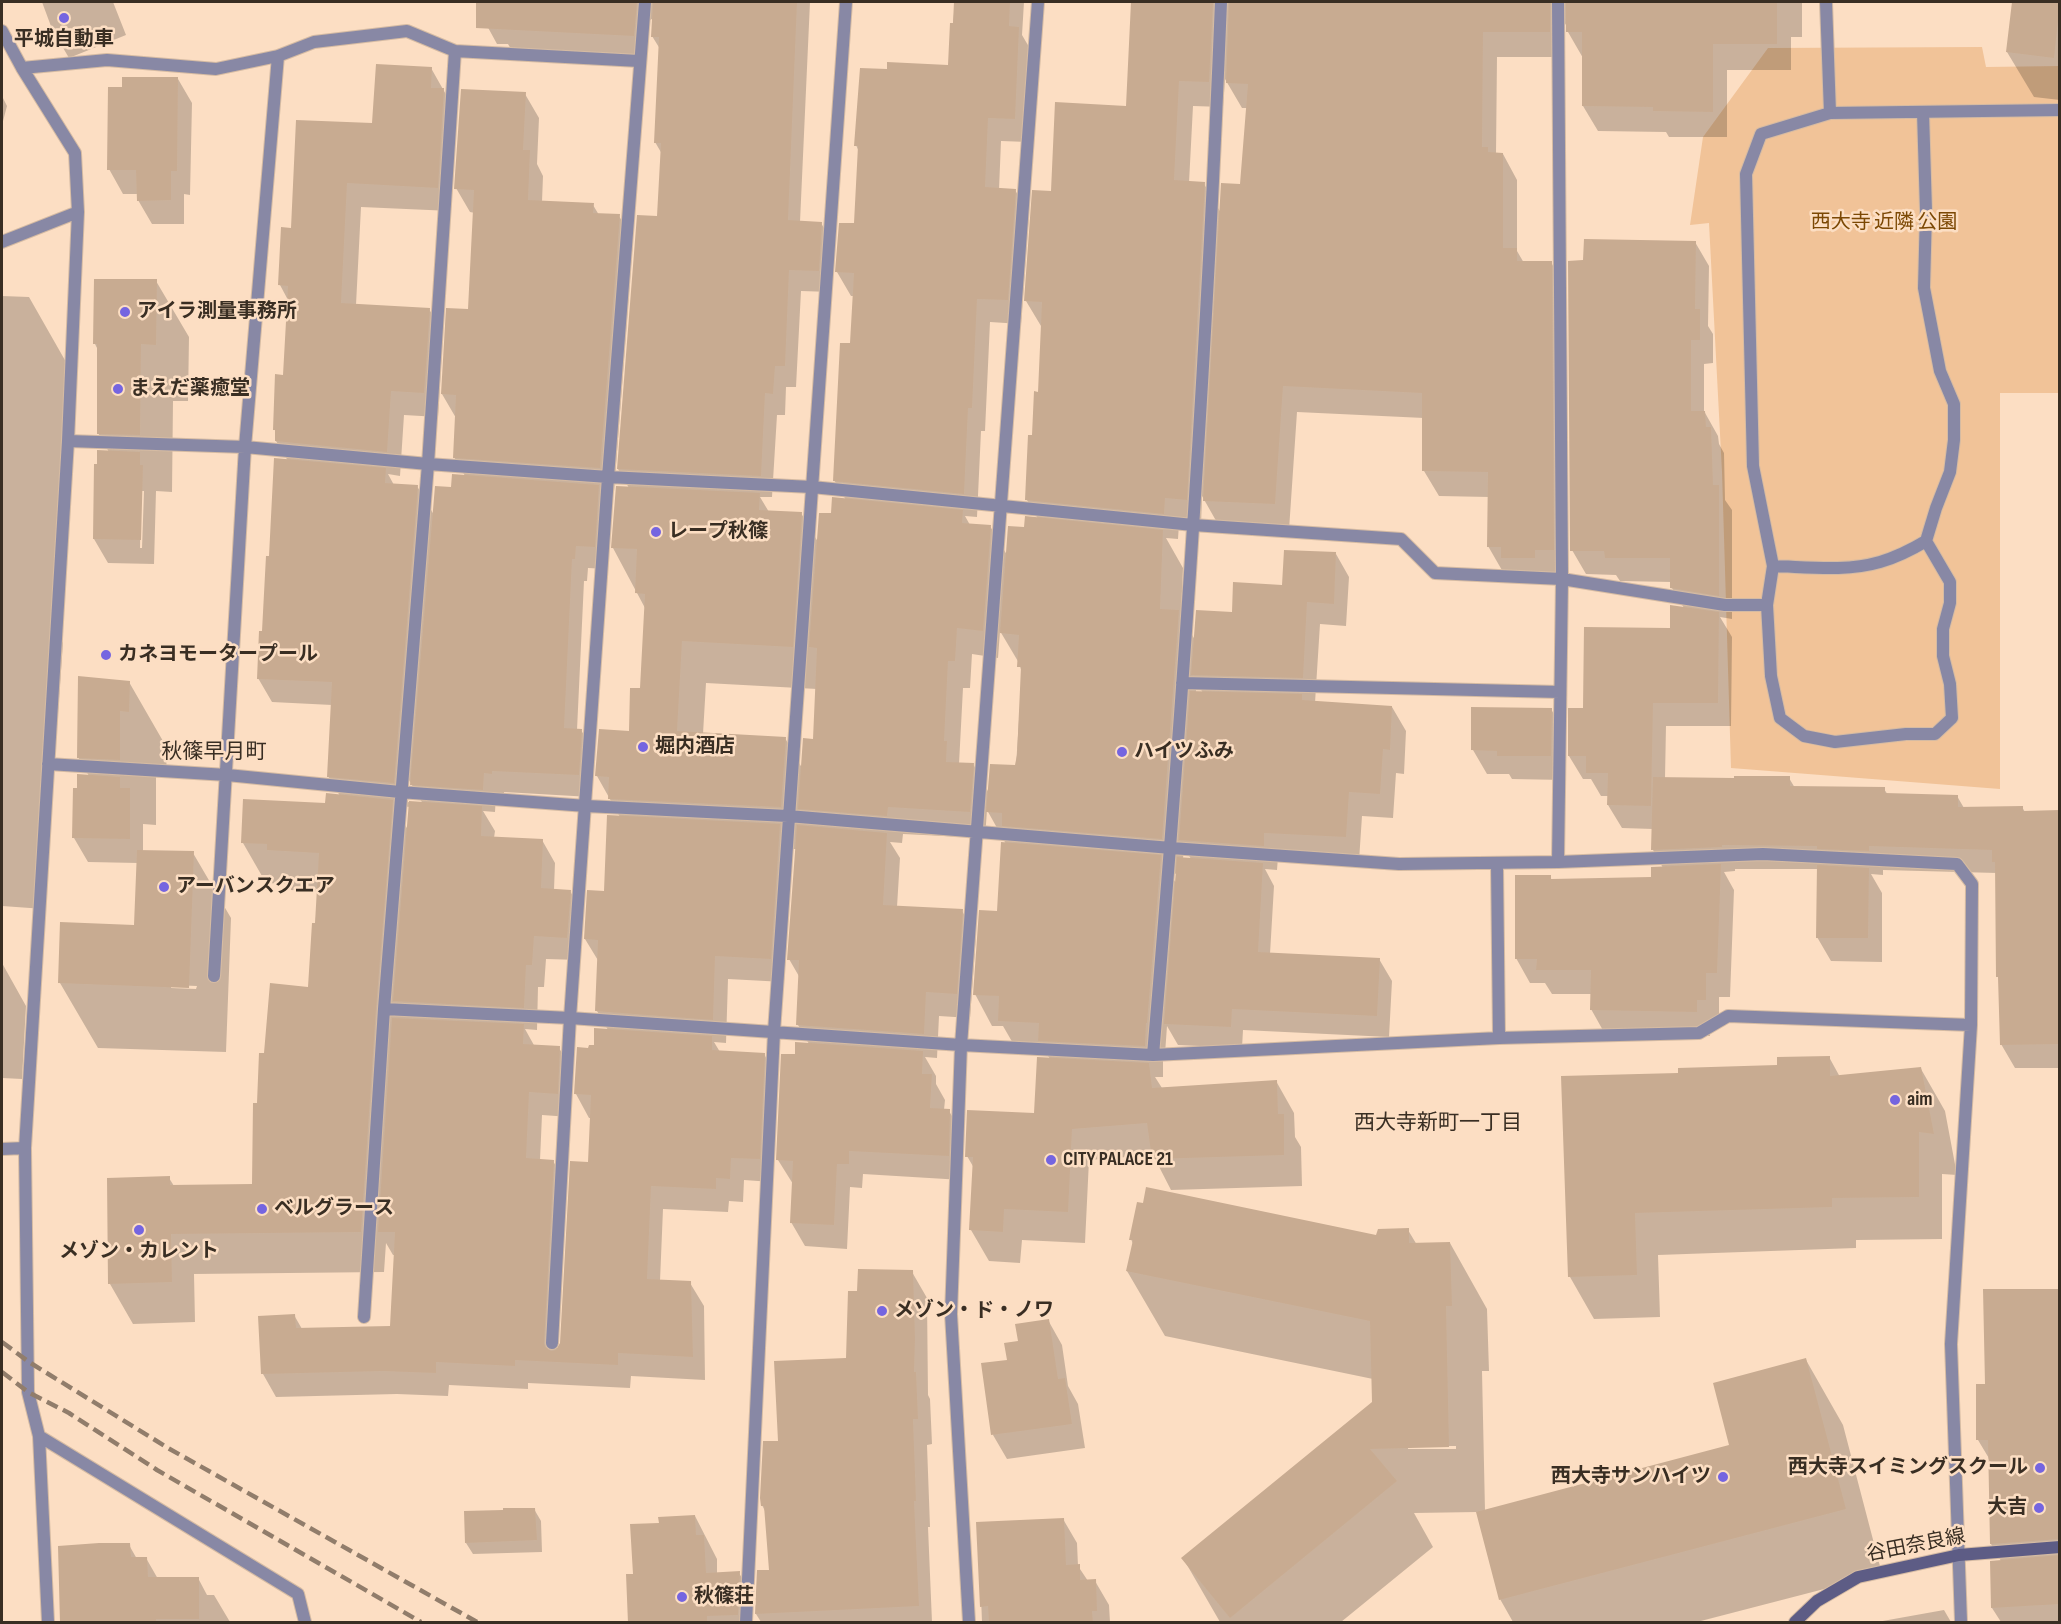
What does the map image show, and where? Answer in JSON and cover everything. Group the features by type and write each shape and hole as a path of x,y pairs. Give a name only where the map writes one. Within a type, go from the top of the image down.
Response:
{"main road":[{"name":"谷田奈良線","path":"1796,1623 1817,1601 1858,1577 1959,1555 2060,1547"}],"street":[{"path":"552,1343 570,1018 608,477 645,2"},
{"path":"746,1623 774,1032 846,2"},
{"path":"969,1623 951,1314 961,1044 1038,2"},
{"path":"1153,1055 1171,848 1193,525 1221,2"},
{"path":"1558,2 1562,579 1558,862"},
{"path":"1826,2 1830,113"},
{"path":"2,31 22,68 75,153 78,212 68,441 25,1148 28,1392 39,1436 48,1623"},
{"path":"22,68 108,60 216,69 278,56 315,42 407,31 455,51 639,62"},
{"path":"364,1317 400,792 428,464 455,51"},
{"path":"214,976 245,447 278,56"},
{"path":"1926,541 1950,582 1950,603 1943,629 1952,718 1935,734 1905,734 1835,742 1804,736 1780,718 1770,676 1767,605 1773,566 1753,466 1746,174 1761,134 1830,113 2060,111"},
{"path":"1773,566 1839,567 1878,563 1903,554 1926,541 1950,472 1954,440 1954,404 1941,371 1924,288 1926,211 1923,112"},
{"path":"2,242 78,212"},
{"path":"68,441 245,447 428,464 608,477 812,487 1193,525 1401,539 1435,573 1562,579 1725,605 1767,605"},
{"path":"1182,683 1560,692"},
{"path":"48,764 227,775 400,792 586,806 788,816 1171,848 1399,864 1497,864 1763,854 1957,864 1972,884 1971,1025 1951,1344 1961,1623"},
{"path":"1497,864 1499,1038"},
{"path":"384,1009 570,1018 1153,1055 1499,1038 1699,1033 1728,1016 1971,1025"},
{"path":"2,1149 25,1148"},
{"path":"39,1436 298,1594 305,1623"}],"green space":[{"name":"西大寺 近隣 公園","path":"1982,47 1986,67 2059,66 2059,393 2000,393 2000,789 1731,768 1722,472 1709,223 1690,225 1703,137 1768,48"}],"building":[{"path":"476,2 637,2 634,36 476,28"},
{"path":"653,2 797,2 788,220 822,222 819,271 789,270 785,366 775,366 773,394 765,393 761,476 617,469 637,215 657,216 661,143 654,143 659,37 651,37"},
{"path":"954,2 1010,2 1009,26 1019,27 1015,119 988,118 985,187 1016,189 1008,300 977,299 972,408 968,408 964,494 833,481 840,343 850,343 854,273 835,272 839,223 854,223 858,146 854,146 860,68 887,69 887,62 948,65 950,23 953,23"},
{"path":"1131,2 1213,2 1209,82 1179,81 1174,180 1205,182 1187,500 1165,498 1164,514 1025,500 1028,435 1032,435 1034,391 1038,392 1042,302 1024,301 1032,190 1051,191 1055,102 1126,106"},
{"path":"1229,2 1550,2 1550,32 1483,32 1482,147 1488,147 1488,152 1503,153 1503,248 1517,248 1517,261 1552,261 1554,550 1535,550 1535,558 1501,558 1501,547 1487,547 1488,472 1422,471 1422,393 1283,386 1275,504 1203,501 1221,183 1240,184 1248,84 1226,83"},
{"path":"1566,2 1777,2 1777,44 1713,44 1713,112 1653,111 1653,107 1582,106 1582,32 1566,32"},
{"path":"2012,2 2060,2 2054,58 2006,52"},
{"path":"376,64 432,67 431,88 444,88 438,188 347,183 341,303 430,308 424,393 391,391 387,452 275,441 275,430 273,430 275,374 283,375 288,286 278,285 281,227 291,228 296,120 372,123"},
{"path":"122,77 178,77 177,171 171,171 171,200 137,201 136,170 107,170 108,87 122,87"},
{"path":"461,89 526,92 523,150 530,150 528,200 594,203 593,213 620,214 600,468 453,458 456,395 441,394 446,308 468,309 474,190 454,189"},
{"path":"1584,239 1696,241 1695,309 1700,309 1700,340 1691,340 1691,411 1705,411 1706,427 1711,427 1713,485 1719,485 1719,596 1670,588 1670,558 1605,558 1604,551 1570,551 1568,261 1583,260"},
{"path":"94,279 157,279 156,345 141,344 140,435 97,434 97,344 93,344"},
{"path":"97,450 140,452 140,465 143,465 141,540 93,539 94,464 97,464"},
{"path":"274,458 386,468 385,483 418,485 394,783 327,777 332,682 257,679 266,556 269,556"},
{"path":"452,474 599,485 595,547 576,546 575,559 572,559 564,728 582,729 579,775 492,771 492,774 484,773 483,790 410,785 435,486 451,487"},
{"path":"616,486 760,493 759,510 802,512 793,647 682,641 677,731 786,737 781,807 608,799 609,777 595,776 599,729 629,731 630,688 640,688 645,594 635,593 637,549 611,548"},
{"path":"832,497 963,510 962,523 991,525 983,631 957,628 955,661 948,661 944,741 947,741 946,762 974,763 970,812 888,807 887,816 798,809 803,738 813,739 817,648 809,647 819,513 831,513"},
{"path":"1025,516 1163,530 1160,609 1179,610 1162,839 1002,826 1002,813 986,812 990,764 1015,765 1017,755 1021,667 1017,667 1019,635 1000,633 1008,526 1024,527"},
{"path":"1284,550 1336,552 1334,604 1307,602 1303,678 1191,675 1196,610 1232,612 1233,582 1282,585"},
{"path":"1670,605 1719,612 1718,703 1653,703 1651,806 1607,805 1608,773 1586,773 1586,756 1568,756 1568,708 1583,708 1584,627 1670,628"},
{"path":"78,676 130,681 129,712 120,711 120,760 77,758"},
{"path":"1190,691 1302,694 1302,700 1392,706 1390,750 1383,749 1380,794 1349,792 1346,837 1264,833 1264,846 1179,840"},
{"path":"1471,707 1552,708 1551,756 1497,756 1497,751 1471,750"},
{"path":"77,774 120,777 120,788 130,788 130,839 72,838 73,788 77,788"},
{"path":"1734,776 1790,776 1790,786 1885,787 1885,793 1958,795 1958,807 2023,806 2023,811 2060,810 2060,861 2058,861 2060,1044 2000,1045 1998,977 1996,977 1995,862 1992,862 1992,850 1869,846 1869,851 1817,849 1817,846 1722,845 1722,847 1651,850 1653,777 1734,778"},
{"path":"326,793 393,800 361,1232 171,1234 172,1282 108,1284 107,1178 170,1176 170,1185 252,1184 253,1103 257,1103 259,1053 264,1053 270,983 308,987 319,853 267,850 267,844 241,843 243,799 325,803"},
{"path":"409,801 482,806 481,836 543,839 541,888 571,890 567,938 534,936 532,965 526,965 524,1008 393,1001"},
{"path":"607,815 780,824 771,959 715,956 713,1020 595,1011 598,940 584,939 587,890 604,891"},
{"path":"797,825 887,833 883,905 963,909 957,994 926,992 924,1034 796,1025 799,960 787,960"},
{"path":"1001,842 1161,855 1145,1046 1038,1041 1039,1023 998,1021 999,996 973,995 979,910 997,911"},
{"name":"アーバンスクエア","path":"137,850 194,851 189,988 58,983 60,922 134,925"},
{"path":"1177,857 1263,863 1258,952 1380,958 1377,1016 1232,1009 1231,1027 1164,1024"},
{"path":"1721,864 1717,973 1706,973 1706,1000 1697,1000 1697,1012 1590,1010 1591,970 1536,970 1537,959 1515,959 1515,875 1551,875 1551,879 1651,877 1651,867"},
{"path":"1817,865 1869,868 1868,938 1816,938"},
{"path":"392,1018 524,1024 523,1044 560,1046 558,1094 529,1092 526,1158 554,1160 544,1343 545,1347 551,1351 556,1350 560,1343 570,1161 588,1162 591,1095 574,1094 577,1047 588,1048 589,1045 594,1045 594,1028 712,1036 712,1050 765,1053 760,1159 731,1158 730,1179 716,1178 716,1189 651,1186 647,1279 691,1281 693,1357 618,1353 618,1365 515,1360 515,1366 436,1362 436,1373 383,1371 261,1374 258,1316 295,1314 296,1328 390,1326 395,1232 378,1232"},
{"path":"795,1042 923,1051 922,1074 932,1074 930,1108 950,1109 949,1156 849,1151 849,1164 837,1164 834,1225 790,1223 793,1161 776,1160 781,1054 795,1054"},
{"path":"1830,1056 1830,1076 1921,1067 1934,1134 1919,1132 1919,1197 1832,1198 1832,1207 1635,1213 1637,1275 1568,1277 1561,1076 1678,1073 1678,1068 1777,1065 1777,1057"},
{"path":"1037,1057 1149,1063 1152,1088 1277,1080 1278,1114 1284,1114 1284,1155 1152,1159 1147,1123 1072,1129 1068,1212 1004,1209 1003,1232 969,1230 973,1157 965,1157 967,1110 1034,1113"},
{"path":"1146,1187 1376,1235 1378,1229 1409,1228 1409,1243 1450,1242 1452,1306 1446,1306 1449,1447 1370,1449 1397,1481 1230,1618 1181,1558 1372,1402 1370,1321 1126,1271 1133,1240 1129,1240 1137,1202 1143,1203"},
{"path":"858,1269 913,1270 914,1372 916,1372 918,1419 913,1419 916,1501 914,1501 919,1606 755,1614 757,1570 769,1570 764,1506 761,1506 760,1498 763,1441 778,1441 774,1361 846,1358 848,1291 857,1291"},
{"path":"1983,1289 2060,1289 2060,1539 1990,1544 1988,1440 1976,1440 1976,1384 1985,1384"},
{"path":"1049,1319 1058,1379 1065,1378 1072,1424 991,1435 981,1363 1007,1360 1004,1343 1018,1341 1015,1324"},
{"name":"西大寺サンハイツ","path":"1806,1358 1846,1509 1499,1600 1476,1512 1729,1445 1713,1383"},
{"path":"503,1508 535,1508 537,1540 465,1543 464,1511 503,1510"},
{"path":"695,1515 696,1535 704,1535 706,1573 740,1571 738,1615 707,1616 707,1623 628,1623 626,1574 633,1574 630,1524 659,1523 658,1517"},
{"path":"1064,1518 1066,1565 1080,1564 1080,1580 1096,1579 1097,1611 1092,1611 1093,1623 989,1623 988,1606 980,1607 976,1522"},
{"path":"130,1543 131,1557 147,1557 148,1577 199,1577 199,1619 156,1619 156,1623 60,1623 58,1546"},
{"path":"2060,1555 2060,1604 1991,1608 1990,1561"}],"railway":[{"path":"2,1342 29,1362 168,1448 477,1622"},
{"path":"2,1372 28,1392 69,1413 157,1470 421,1622"}],"place":[{"name":"平城自動車","path":"64,18"},
{"name":"アイラ測量事務所","path":"125,312"},
{"name":"まえだ薬癒堂","path":"118,389"},
{"name":"レープ秋篠","path":"656,532"},
{"name":"カネヨモータープール","path":"106,655"},
{"name":"堀内酒店","path":"643,747"},
{"name":"ハイツふみ","path":"1122,752"},
{"name":"アーバンスクエア","path":"164,887"},
{"name":"aim","path":"1895,1100"},
{"name":"CITY PALACE 21","path":"1051,1160"},
{"name":"ベルグラース","path":"262,1209"},
{"name":"メゾン・カレント","path":"139,1230"},
{"name":"メゾン・ド・ノワ","path":"882,1311"},
{"name":"西大寺スイミングスクール","path":"2040,1468"},
{"name":"西大寺サンハイツ","path":"1723,1477"},
{"name":"大吉","path":"2039,1508"},
{"name":"秋篠荘","path":"682,1597"}],"district":[{"name":"秋篠早月町","path":"214,753"},
{"name":"西大寺新町一丁目","path":"1438,1124"}]}
